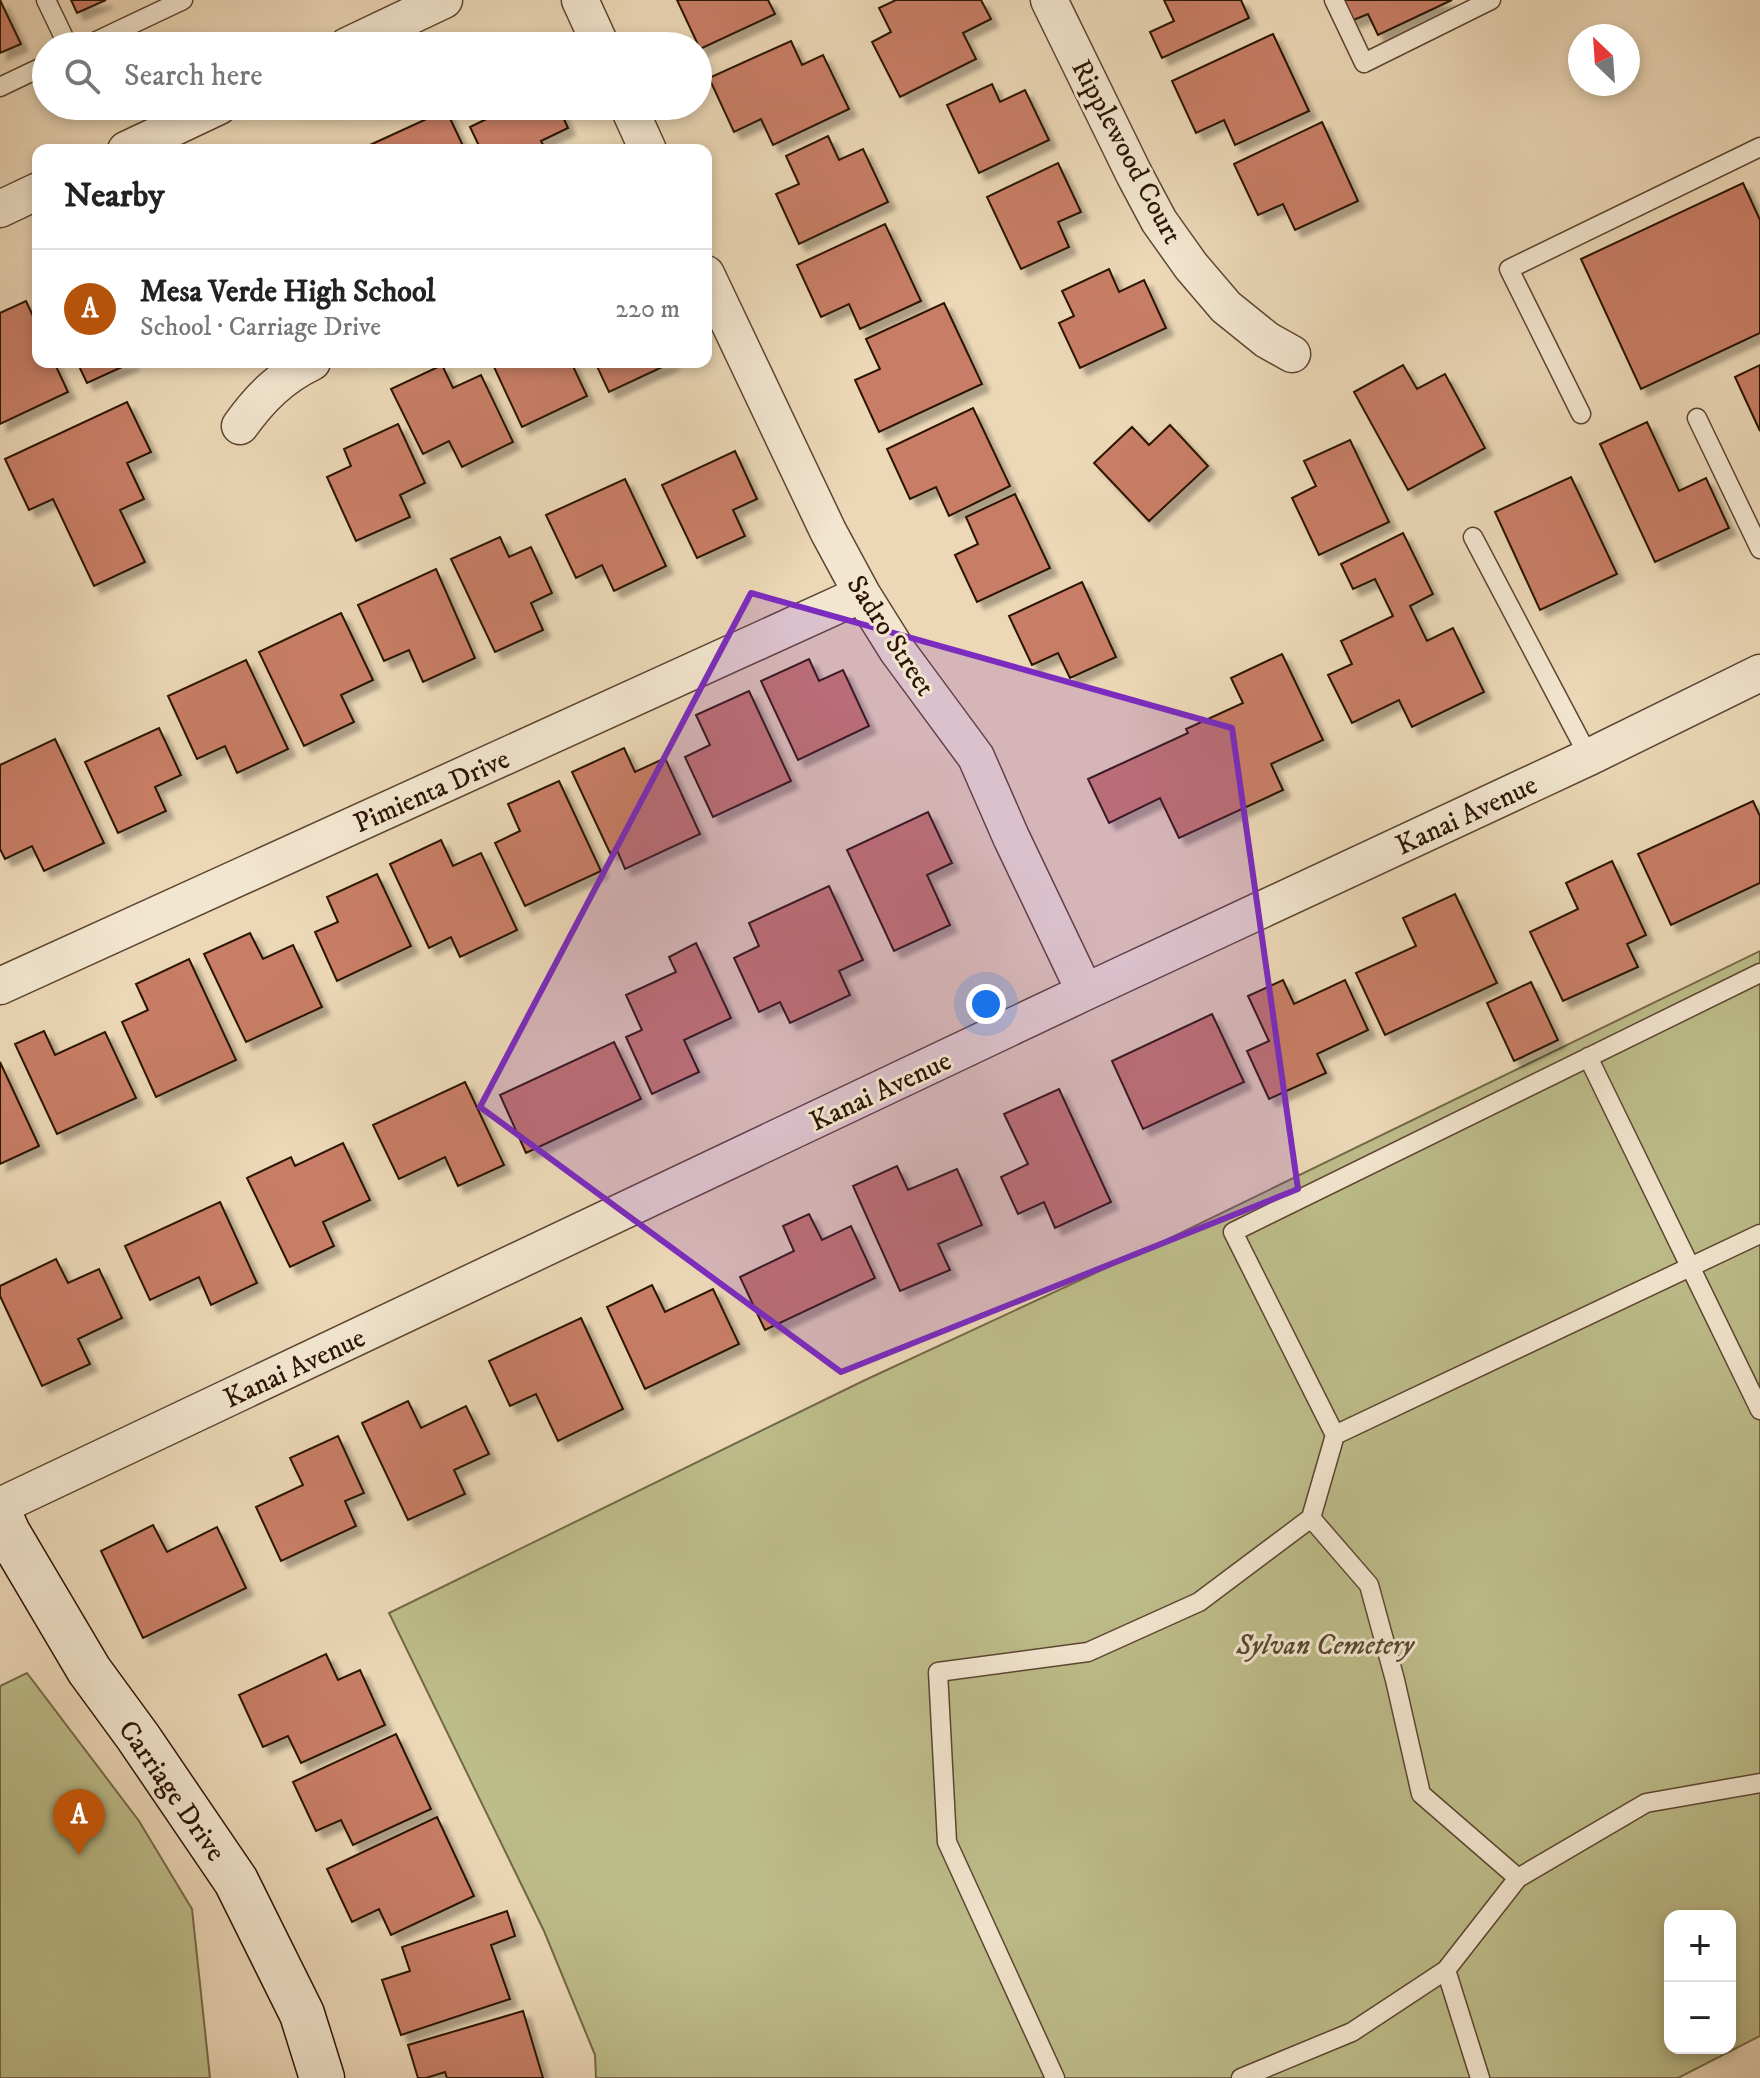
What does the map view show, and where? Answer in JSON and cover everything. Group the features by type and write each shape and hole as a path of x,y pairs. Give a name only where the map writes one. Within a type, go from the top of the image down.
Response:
{"street":[{"path":"377,32 444,0"},
{"path":"580,0 595,32"},
{"name":"Ripplewood Court","path":"1049,0 1159,221 1191,266 1226,307 1267,340 1292,354"},
{"path":"139,144 189,120"},
{"path":"634,120 645,144"},
{"path":"0,209 32,194"},
{"name":"Sadro Street","path":"712,287 828,531 862,594 897,650 976,757 1085,992"},
{"path":"240,426 257,403 279,382 302,368"},
{"name":"Pimienta Drive","path":"0,986 862,594"},
{"name":"Kanai Avenue","path":"2,1523 1085,992 1589,757 1760,673"},
{"name":"Carriage Drive","path":"2,1523 89,1670 236,1881 302,2014 322,2078"}],"lane":[{"path":"46,0 61,32"},
{"path":"116,32 183,0"},
{"path":"1334,0 1364,63 1491,0"},
{"path":"0,87 32,72"},
{"path":"1581,414 1509,269 1760,147"},
{"path":"1697,418 1760,549"},
{"path":"1473,537 1589,757"},
{"path":"1055,2078 947,1842 938,1672 1088,1652 1199,1602 1311,1518 1335,1435 1233,1232 1760,973"},
{"path":"1588,1057 1760,1410"},
{"path":"1335,1435 1760,1234"},
{"path":"1311,1518 1369,1585 1421,1794 1518,1878"},
{"path":"1241,2078 1352,2032 1446,1970 1518,1878 1646,1803 1760,1783"},
{"path":"1446,1970 1480,2078"}],"highlighted area":[{"path":"751,593 1232,728 1298,1189 841,1372 480,1107"}],"green space":[{"name":"Sylvan Cemetery","path":"1760,951 1760,2036 1736,2048 1736,1910 1664,1910 1664,2054 1725,2054 1678,2078 596,2078 595,2055 544,1931 389,1613 863,1381 1160,1243"},
{"path":"27,1673 139,1821 192,1909 210,2078 0,2078 0,1686"}],"building":[{"path":"0,0 21,44 0,53"},
{"path":"71,0 106,0 77,13"},
{"path":"677,0 768,0 775,14 712,43 712,32 692,32"},
{"path":"896,0 981,0 991,19 963,33 976,59 900,97 872,42 891,32 879,8"},
{"path":"1164,0 1241,0 1249,18 1162,58 1150,32 1174,21"},
{"path":"1341,0 1452,0 1378,35 1368,14 1351,21"},
{"path":"1273,34 1309,111 1235,145 1224,120 1196,133 1172,81"},
{"path":"791,41 802,65 823,55 849,109 773,145 761,119 734,132 712,84 712,77"},
{"path":"992,84 1000,102 1025,90 1049,140 979,173 947,105"},
{"path":"424,120 451,120 462,144 372,144"},
{"path":"485,120 564,120 568,128 541,141 543,144 478,144 470,127"},
{"path":"1322,122 1358,201 1295,230 1283,204 1258,215 1234,164"},
{"path":"828,136 839,160 863,149 888,202 799,244 776,194 799,184 786,156"},
{"path":"1058,163 1081,212 1058,222 1069,247 1021,269 987,197"},
{"path":"1743,183 1760,220 1760,333 1641,389 1581,259"},
{"path":"885,224 921,301 860,329 849,304 821,317 797,265"},
{"path":"1109,269 1119,292 1144,280 1166,328 1080,368 1059,323 1074,316 1062,291"},
{"path":"26,301 32,314 32,368 57,368 68,392 0,424 0,313"},
{"path":"944,303 982,384 879,432 855,380 880,369 866,339"},
{"path":"1403,365 1417,389 1445,374 1485,448 1408,490 1354,392"},
{"path":"1760,365 1760,431 1735,377"},
{"path":"80,368 120,368 87,383"},
{"path":"436,368 443,368 453,388 481,375 513,442 462,467 449,441 423,454 391,389"},
{"path":"494,368 574,368 587,396 522,427"},
{"path":"598,368 660,368 609,392"},
{"path":"127,402 151,452 127,463 144,499 120,510 145,562 94,586 53,499 29,510 5,459"},
{"path":"973,408 1010,486 949,516 936,487 910,499 887,449"},
{"path":"1647,422 1679,491 1706,478 1729,528 1655,562 1600,444"},
{"path":"398,424 425,483 400,495 410,517 356,541 327,477 351,466 344,449"},
{"path":"1170,425 1208,466 1149,521 1094,463 1132,427 1149,445"},
{"path":"1350,440 1389,522 1319,555 1292,498 1316,486 1304,461"},
{"path":"735,451 757,499 733,510 745,536 697,558 662,485"},
{"path":"1571,477 1617,574 1540,610 1495,512"},
{"path":"625,479 666,566 614,591 602,565 576,578 546,515"},
{"path":"1015,494 1050,568 977,602 955,555 978,544 966,517"},
{"path":"1403,533 1433,594 1410,606 1427,641 1453,628 1484,692 1412,727 1399,700 1352,723 1328,675 1352,664 1341,641 1393,616 1375,579 1353,589 1341,564"},
{"path":"500,537 509,557 531,547 552,593 531,603 543,630 495,652 451,559"},
{"path":"436,569 475,658 423,682 409,650 384,661 358,605"},
{"path":"1082,582 1116,657 1070,678 1058,653 1032,665 1009,616"},
{"path":"341,613 373,680 341,695 354,722 304,746 259,652"},
{"path":"1282,654 1323,740 1271,764 1283,790 1179,838 1160,798 1109,823 1088,779 1188,733 1186,729 1243,703 1231,678"},
{"path":"809,659 819,681 843,670 869,726 798,760 761,681"},
{"path":"246,660 288,749 237,773 225,746 197,759 168,696"},
{"path":"749,691 791,781 713,817 685,757 710,745 696,715"},
{"path":"159,728 181,775 155,787 166,811 118,833 85,762"},
{"path":"55,739 104,843 44,871 32,846 5,859 0,849 0,765"},
{"path":"624,748 635,772 665,758 700,834 625,869 617,850 610,853 572,772"},
{"path":"559,781 601,871 525,906 495,843 520,831 508,804"},
{"path":"1753,801 1760,816 1760,883 1671,925 1638,854"},
{"path":"928,812 952,863 927,875 950,925 894,951 847,850"},
{"path":"441,840 453,866 481,853 517,930 460,957 451,937 429,948 390,864"},
{"path":"1612,861 1646,935 1627,944 1638,967 1563,1001 1530,932 1578,909 1566,883"},
{"path":"377,874 411,946 337,981 315,932 338,922 327,897"},
{"path":"829,886 863,960 839,971 850,995 790,1023 780,1002 759,1012 734,958 759,946 749,923"},
{"path":"1455,894 1497,983 1385,1035 1356,973 1416,946 1403,918"},
{"path":"250,933 263,959 293,945 322,1007 246,1042 204,954"},
{"path":"696,943 731,1018 684,1040 699,1072 652,1094 626,1037 642,1030 626,995 676,972 669,957"},
{"path":"189,959 236,1060 156,1097 122,1022 148,1010 136,984"},
{"path":"1283,980 1294,1004 1345,980 1368,1030 1317,1054 1326,1073 1269,1099 1247,1051 1269,1041 1248,996"},
{"path":"1531,982 1558,1040 1514,1061 1487,1003"},
{"path":"1212,1014 1244,1082 1143,1129 1112,1061"},
{"path":"44,1031 55,1055 105,1032 136,1098 57,1134 15,1044"},
{"path":"614,1042 641,1099 526,1153 500,1095"},
{"path":"0,1062 39,1146 0,1164"},
{"path":"465,1082 504,1165 458,1186 445,1157 399,1179 373,1125"},
{"path":"1059,1089 1111,1202 1055,1228 1044,1202 1018,1214 1001,1177 1028,1164 1004,1114"},
{"path":"343,1143 370,1200 323,1222 334,1246 290,1267 247,1178 291,1157 295,1166"},
{"path":"897,1166 908,1190 957,1169 982,1225 938,1244 950,1270 900,1291 853,1186"},
{"path":"220,1202 257,1283 211,1305 199,1277 150,1300 125,1246"},
{"path":"809,1214 822,1240 851,1226 875,1278 765,1330 740,1277 794,1251 783,1226"},
{"path":"56,1259 68,1283 99,1269 122,1318 78,1339 90,1364 42,1386 0,1296 0,1286"},
{"path":"652,1285 665,1312 713,1289 739,1344 645,1389 607,1307"},
{"path":"581,1318 623,1409 558,1441 536,1394 510,1406 489,1361"},
{"path":"408,1401 421,1428 466,1406 489,1454 454,1470 465,1494 408,1520 362,1423"},
{"path":"338,1436 364,1493 345,1501 356,1526 281,1561 256,1507 303,1485 290,1458"},
{"path":"153,1525 167,1552 217,1527 246,1588 143,1638 101,1551"},
{"path":"326,1654 338,1680 360,1670 385,1725 301,1763 288,1736 263,1747 239,1695"},
{"path":"396,1734 431,1809 353,1845 341,1820 316,1831 293,1782"},
{"path":"437,1817 474,1896 391,1935 379,1909 352,1922 327,1869"},
{"path":"507,1911 515,1936 491,1945 510,1999 401,2035 382,1980 410,1971 402,1947"},
{"path":"523,2011 543,2078 447,2078 445,2072 418,2078 408,2045"}],"place":[{"name":"Mesa Verde High School","path":"79,1855"}]}
